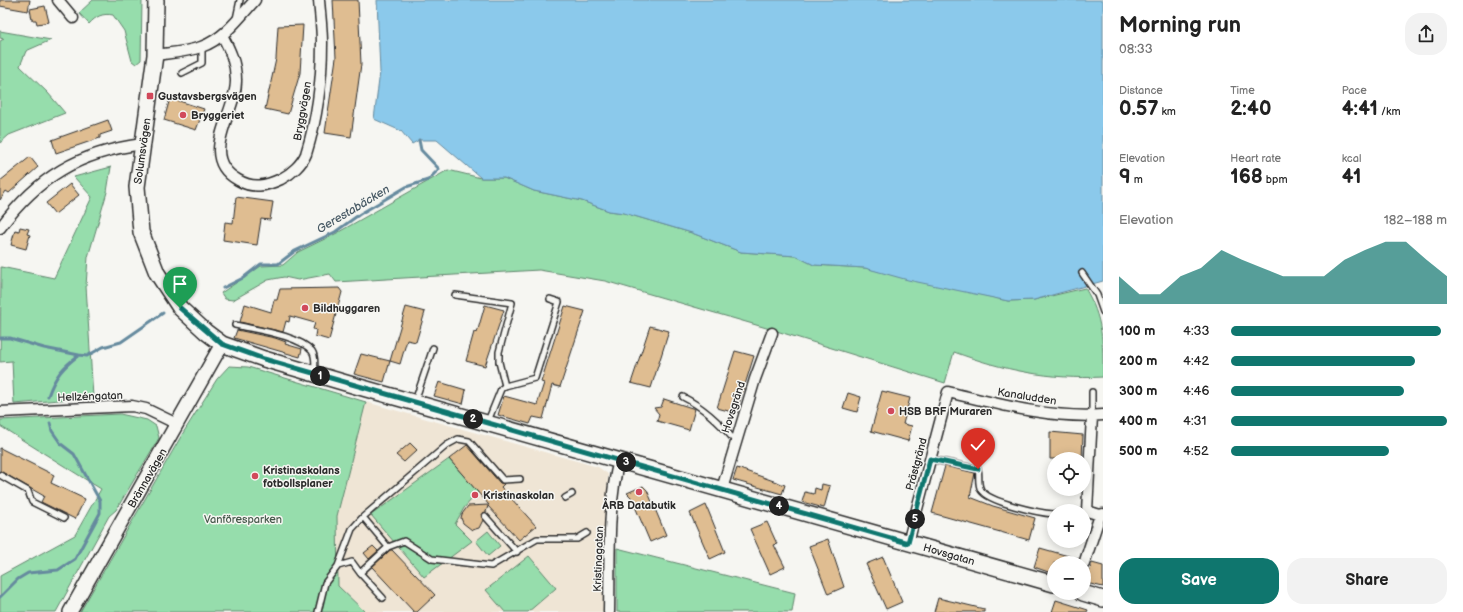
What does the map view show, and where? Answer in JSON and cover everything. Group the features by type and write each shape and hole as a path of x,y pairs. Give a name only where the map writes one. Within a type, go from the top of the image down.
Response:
{"main road":[{"name":"Solumsvägen","path":"156,0 155,55 136,187 141,232 157,273 180,308 222,344"},
{"name":"Hovsgatan","path":"222,344 264,359 487,424 722,489 1047,582"},
{"path":"1091,595 1103,599"}],"street":[{"path":"58,0 73,18"},
{"path":"155,55 202,47 222,35 236,22 255,0"},
{"name":"Bryggvägen","path":"222,35 234,58 236,81 234,96 220,137 219,153 221,160 233,177 244,183 254,186 274,182 294,170 304,159 310,140 319,88 322,42 319,0"},
{"path":"0,228 24,198 46,180 76,161 114,148 143,144"},
{"name":"Hovsgränd","path":"722,489 755,379 772,333"},
{"name":"Brännavägen","path":"70,612 222,344"},
{"name":"Kanaludden","path":"948,392 1017,409 1092,416 1103,415"},
{"name":"Prästgränd","path":"908,543 948,392"},
{"name":"Hellzéngatan","path":"0,412 132,406 146,409 177,424"},
{"path":"1086,504 1092,416"},
{"name":"Kristinagatan","path":"608,612 614,481 619,460"},
{"path":"1087,556 1101,514 1091,512"}],"lane":[{"path":"236,22 240,0"},
{"path":"182,73 202,63 202,47"},
{"path":"1082,273 1097,295 1103,312"},
{"path":"455,295 512,304 499,352 499,362 505,386"},
{"path":"487,424 501,389 505,386 535,378 559,302 550,299"},
{"path":"235,325 300,342 313,352 315,361 314,374"},
{"path":"414,402 433,348"},
{"path":"1092,392 1092,416"},
{"path":"683,397 693,402 728,432 735,442"},
{"path":"318,612 325,584 338,566 352,530 363,517 447,445 458,439 469,441 503,480 520,479"},
{"path":"930,459 978,469 981,491 992,498 1047,512"},
{"path":"0,475 28,491 32,502 64,518"},
{"path":"565,498 572,494"},
{"path":"485,516 517,552"},
{"path":"363,517 388,547"},
{"path":"360,573 388,547 404,541 432,559 492,566 537,539 577,539 587,533"},
{"path":"338,566 352,562 383,598"}],"shaded area":[{"name":"Kristinaskolan","path":"366,402 598,467 608,474 603,612 365,612 338,586 337,516"}],"green space":[{"path":"93,0 142,0 141,60 136,64 132,61 124,31 113,15 106,14 100,16 89,24 79,13"},
{"path":"0,31 51,40 26,51 20,66 48,93 65,113 9,135 0,143 0,41 4,39 0,38"},
{"path":"111,167 107,192 88,257 86,286 93,397 14,404 12,361 0,362 1,267 54,278 92,197 74,177"},
{"path":"448,170 481,178 504,178 534,191 582,201 609,211 624,213 692,233 741,252 796,256 814,265 865,268 1008,301 1034,300 1085,288 1099,320 1103,352 1103,377 1064,377 1009,369 954,352 945,383 770,329 605,281 539,270 336,282 330,274 298,280 284,277 268,280 233,300 225,299 221,293 261,266 283,265 298,252 337,233"},
{"name":"Vanföresparken","path":"229,366 248,367 366,402 337,516 338,586 365,612 80,612 183,433 217,379"},
{"path":"120,414 147,420 156,426 159,438 116,510 109,516 56,612 0,612 0,576 75,535 101,489 0,426 0,420"},
{"path":"449,459 478,492 464,508 455,524 472,541 424,577 371,515"},
{"path":"488,531 500,546 488,556 476,541"},
{"path":"617,548 795,593 792,612 617,612"},
{"path":"529,556 556,588 528,612 505,612 486,590"}],"water":[{"path":"377,0 1103,0 1103,281 1034,300 1008,301 908,280 865,268 814,265 796,256 741,252 692,233 624,213 609,211 582,201 534,191 504,178 481,178 437,140 419,140 412,144 401,131 374,119 380,72"}],"building":[{"path":"0,0 30,0 28,11 0,6"},
{"path":"333,0 358,0 361,64 351,137 325,133 336,58"},
{"path":"45,6 49,22 37,24 36,20 32,20 30,9"},
{"path":"303,25 300,73 288,114 265,109 276,59 278,26"},
{"name":"Bryggeriet","path":"170,98 204,109 196,130 164,120"},
{"path":"108,120 112,131 100,135 100,138 56,153 52,140"},
{"path":"30,157 38,167 9,193 6,191 0,200 0,181"},
{"path":"70,184 79,195 55,214 46,203"},
{"path":"236,197 273,202 270,220 261,219 257,245 223,240 225,222 233,223"},
{"path":"20,227 29,229 27,234 30,235 26,249 11,245 15,230 19,231"},
{"name":"Bildhuggaren","path":"339,288 342,292 329,340 315,336 316,330 313,329 315,323 290,316 289,322 286,321 283,332 240,322 245,304 271,312 274,300 277,300 280,289"},
{"path":"485,305 504,310 485,366 466,361 474,332 477,333"},
{"path":"565,306 585,311 560,387 552,385 543,419 533,417 530,424 498,415 504,396 537,405 544,383 541,382"},
{"path":"406,307 425,312 416,342 407,340 400,364 390,361"},
{"path":"650,326 669,331 651,388 631,383"},
{"path":"237,330 275,338 286,342 285,344 302,349 300,357 234,338"},
{"path":"735,351 754,356 736,413 717,408"},
{"path":"361,354 390,361 384,382 354,374"},
{"path":"439,382 466,390 463,404 434,396"},
{"name":"HSB BRF Muraren","path":"882,391 910,398 903,424 912,426 908,441 871,431"},
{"path":"848,393 861,397 857,412 843,408"},
{"path":"664,399 695,409 689,430 657,421 659,414 654,408 661,407"},
{"path":"1050,432 1083,435 1082,452 1050,452"},
{"path":"410,443 417,450 404,462 396,455"},
{"path":"467,445 500,483 504,484 501,487 536,526 519,540 488,506 486,512 481,514 483,520 479,528 472,530 463,523 461,518 462,514 468,506 489,505 449,459"},
{"path":"0,448 54,475 51,483 85,499 75,519 41,502 44,496 0,471"},
{"path":"945,466 975,473 970,497 993,506 1035,518 1029,540 932,513"},
{"path":"737,468 785,485 782,494 733,480"},
{"path":"822,484 830,486 824,508 802,502 805,492 814,494 815,488 821,490"},
{"path":"643,486 647,490 666,535 650,542 631,497 627,493"},
{"path":"706,505 725,552 710,559 690,513"},
{"path":"767,522 777,544 774,545 785,567 770,574 750,529"},
{"path":"828,539 844,587 828,594 809,546"},
{"path":"373,546 378,551 369,559 364,553"},
{"path":"1040,548 1068,556 1047,556 1047,572 1034,567"},
{"path":"390,550 392,550 435,595 417,612 414,612 372,567"},
{"path":"883,557 902,602 886,609 866,564"},
{"path":"1092,563 1103,566 1103,587 1091,584"},
{"path":"938,598 984,609 984,612 934,612"},
{"path":"1056,600 1088,610 1087,612 1052,612"}],"waterway":[{"name":"Gerestabäcken","path":"223,288 243,278 261,264 278,264 295,251 335,232 360,214 406,187 428,180 439,169 421,150 419,140"},
{"path":"48,396 60,372 79,355 87,356 103,347 121,342 163,313"},
{"path":"0,338 10,338 44,348 79,355"},
{"path":"0,597 18,579 28,573 58,570 75,559 100,513 100,501 74,454 61,444 52,431 50,423"}],"place":[{"name":"Gustavsbergsvägen","path":"150,96"},
{"name":"Bryggeriet","path":"183,115"},
{"name":"Bildhuggaren","path":"305,308"},
{"name":"HSB BRF Muraren","path":"891,411"},
{"name":"Kristinaskolans fotbollsplaner","path":"255,476"},
{"name":"ÅRB Databutik","path":"639,492"},
{"name":"Kristinaskolan","path":"475,495"}],"route":[{"path":"180,308 206,332 222,344 264,359 547,441 693,480 908,543 930,459 978,469"}]}
